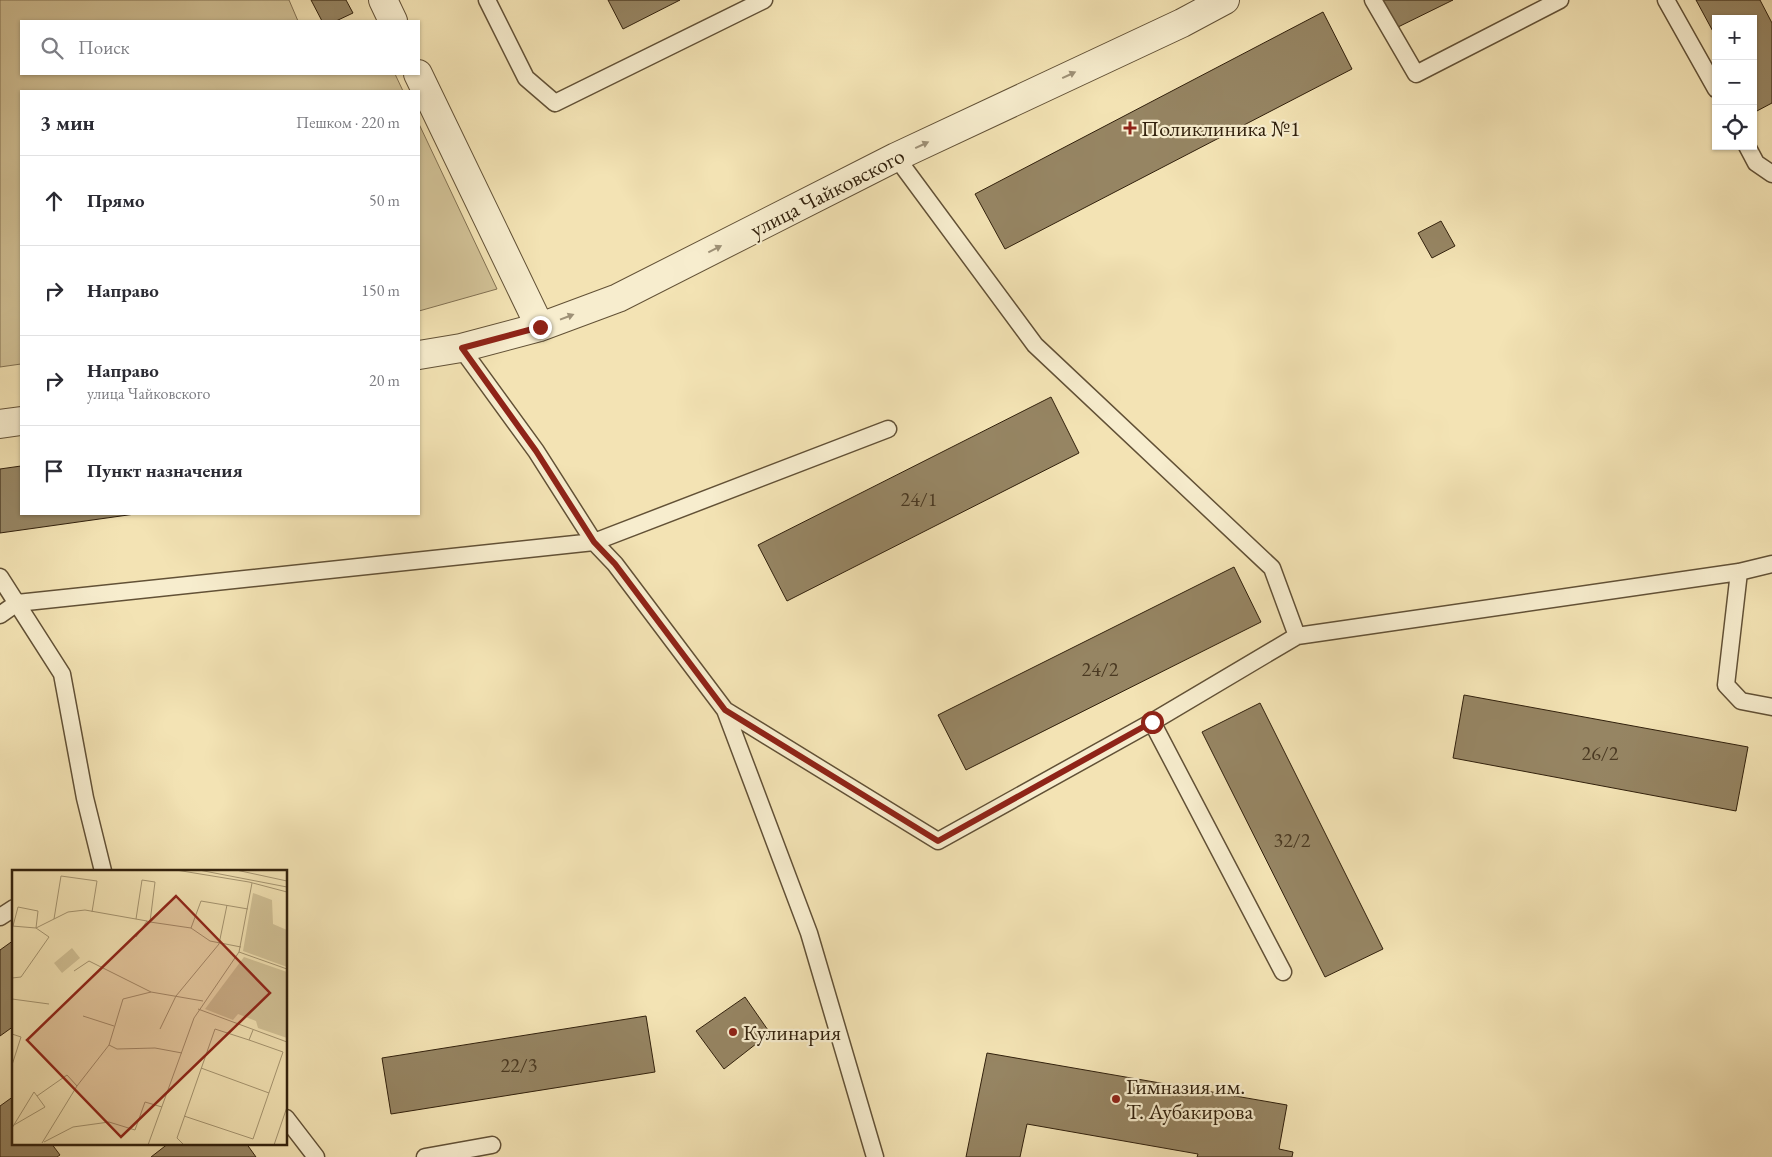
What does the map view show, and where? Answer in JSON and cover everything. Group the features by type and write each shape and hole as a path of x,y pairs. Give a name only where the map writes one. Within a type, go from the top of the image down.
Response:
{"street":[{"path":"383,0 393,20"},
{"name":"улица Чайковского","path":"420,355 462,348 540,327 618,298 896,157 1182,23 1225,0"},
{"path":"418,75 540,327"},
{"path":"0,424 20,421"}],"lane":[{"path":"487,0 526,78 556,103 764,0"},
{"path":"1373,0 1416,74 1560,0"},
{"path":"1666,0 1712,82"},
{"path":"1749,150 1756,163 1772,174"},
{"path":"896,157 1036,345 1272,568 1297,636"},
{"path":"462,348 536,451 594,542 615,564 725,710 809,933 875,1157"},
{"path":"0,614 17,603 594,542 888,429"},
{"path":"725,710 938,841 1152,722 1297,636 1739,572 1772,564"},
{"path":"1739,572 1726,685 1741,701 1772,707"},
{"path":"0,577 62,674 85,798 101,870"},
{"path":"1152,722 1284,972"},
{"path":"0,917 12,909"},
{"path":"288,1121 312,1156"},
{"path":"426,1157 492,1145"}],"shaded area":[{"path":"0,0 289,0 298,20 20,20 20,75 395,75 403,90 20,90 20,364 0,367"},
{"path":"420,126 497,289 420,311"}],"building":[{"path":"311,0 346,0 353,13 338,20 321,20"},
{"path":"608,0 680,0 623,29"},
{"path":"1380,0 1453,0 1394,29"},
{"path":"1696,0 1760,0 1772,23 1772,103 1757,111 1757,15 1712,15 1712,30"},
{"path":"1323,12 1352,69 1005,249 975,194"},
{"path":"1441,221 1455,246 1432,258 1418,233"},
{"path":"1051,397 1079,453 787,601 758,545"},
{"path":"20,466 20,515 128,515 0,533 0,469"},
{"path":"1234,567 1261,622 966,770 938,715"},
{"path":"1464,695 1748,747 1736,811 1453,758"},
{"path":"1260,703 1383,949 1325,977 1202,732"},
{"path":"12,941 12,1027 0,1036 0,950"},
{"name":"Кулинария","path":"745,997 770,1033 724,1069 696,1031"},
{"path":"646,1016 655,1072 391,1114 382,1058"},
{"name":"Гимназия им. Т. Аубакирова","path":"987,1053 1287,1105 1279,1149 1293,1152 1292,1157 1197,1157 1198,1154 1027,1124 1020,1157 966,1157"},
{"path":"12,1097 12,1144 52,1144 60,1155 57,1157 0,1157 0,1106"},
{"path":"168,1144 247,1144 256,1157 151,1157"}],"place":[{"name":"Поликлиника №1","path":"1130,128"},
{"name":"Кулинария","path":"733,1032"},
{"name":"Гимназия им. Т. Аубакирова","path":"1116,1099"}],"route":[{"path":"540,327 462,348 536,451 594,542 615,564 725,710 938,841 1152,722"}]}
